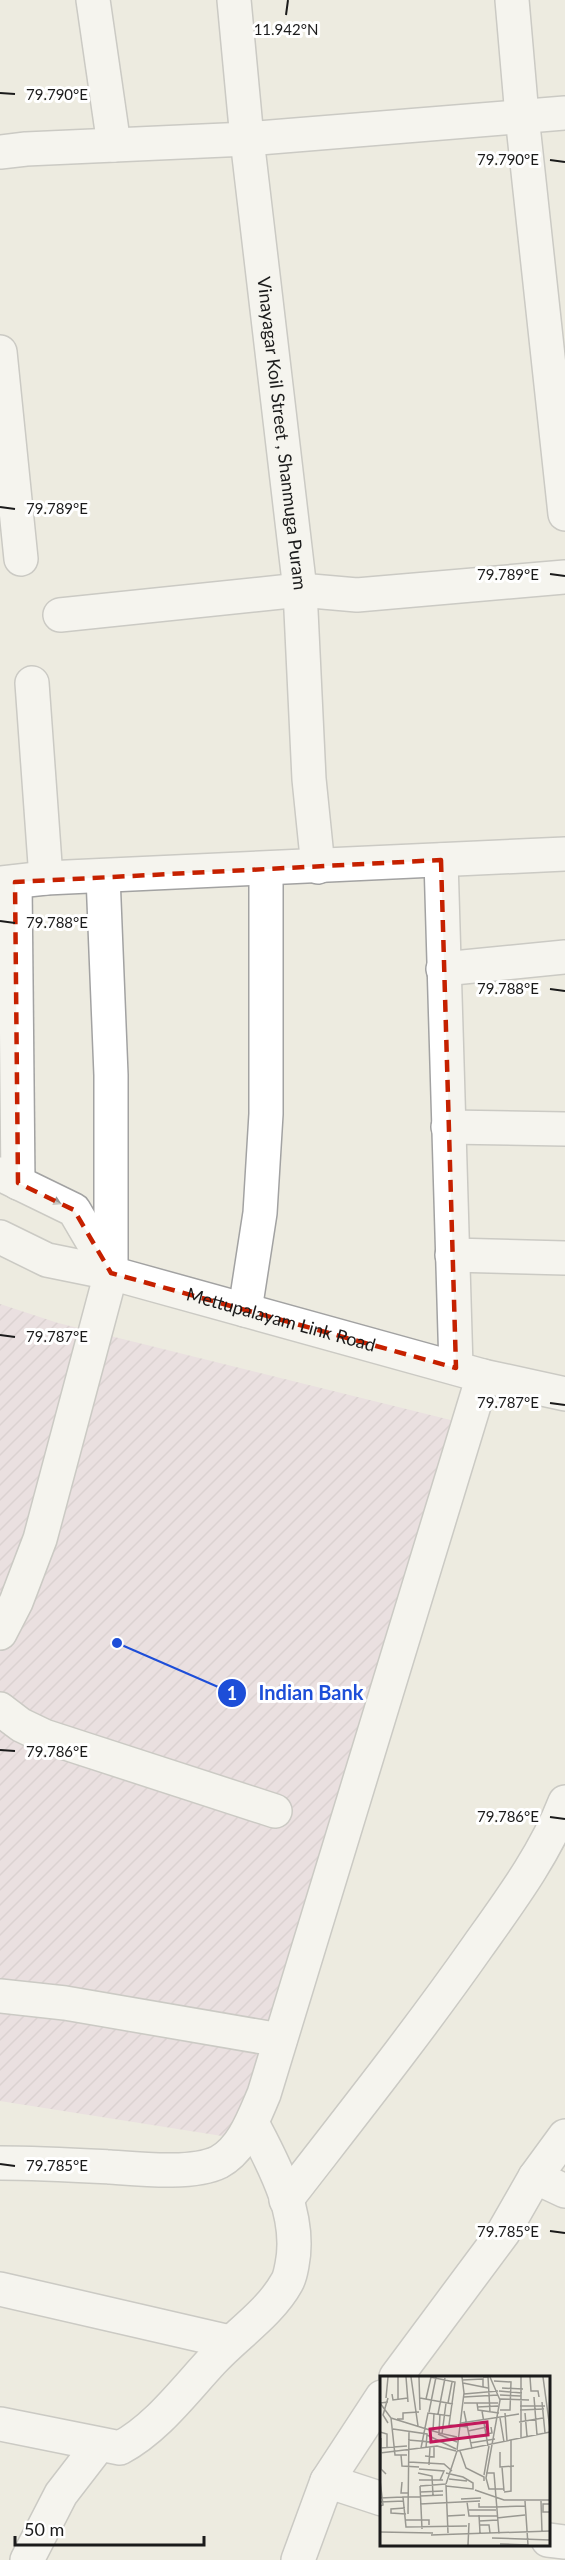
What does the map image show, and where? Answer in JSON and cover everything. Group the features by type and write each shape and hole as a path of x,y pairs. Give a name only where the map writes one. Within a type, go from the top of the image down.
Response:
{"street":[{"path":"93,0 114,145"},
{"name":"Vinayagar Koil Street , Shanmuga Puram","path":"234,0 247,139 300,590 309,778 318,867"},
{"path":"512,0 522,116 565,514"},
{"path":"0,152 247,139 565,113"},
{"path":"0,352 21,559"},
{"path":"60,615 300,590 357,595 565,577"},
{"path":"32,683 20,881 9,1179 74,1210 111,1273"},
{"path":"20,881 565,854"},
{"path":"0,2163 160,2170 203,2166 219,2162 237,2146 252,2123 264,2094 469,1372 452,1255 441,861"},
{"path":"245,1310 260,1213 267,1114 266,868"},
{"path":"0,1633 16,1602 40,1539 111,1273 111,1075 103,876"},
{"path":"443,969 565,957"},
{"path":"448,1127 565,1129"},
{"name":"Mettupalayam Link Road","path":"0,1237 47,1260 111,1273 469,1372 565,1394"},
{"path":"452,1255 565,1258"},
{"path":"0,1709 21,1725 44,1736 275,1811"},
{"path":"286,2200 456,1978 508,1904 556,1825 565,1802"},
{"path":"0,1996 65,2003 280,2040"},
{"path":"0,2424 98,2446 120,2448 136,2439 270,2305 289,2281 294,2254 291,2219 272,2161 252,2123"},
{"path":"397,2376 503,2233 535,2176 565,2136"},
{"path":"535,2176 565,2191"},
{"path":"0,2289 230,2343"},
{"path":"298,2560 327,2481 380,2400"},
{"path":"27,2560 61,2494 98,2446"},
{"path":"327,2481 380,2498"},
{"path":"550,2540 565,2542"}],"highlighted area":[{"path":"441,860 456,1368 111,1273 74,1210 18,1183 15,882"}],"shaded area":[{"path":"0,1304 58,1323 467,1424 254,2141 0,2101"}],"place":[{"name":"Indian Bank","path":"117,1643"}]}
